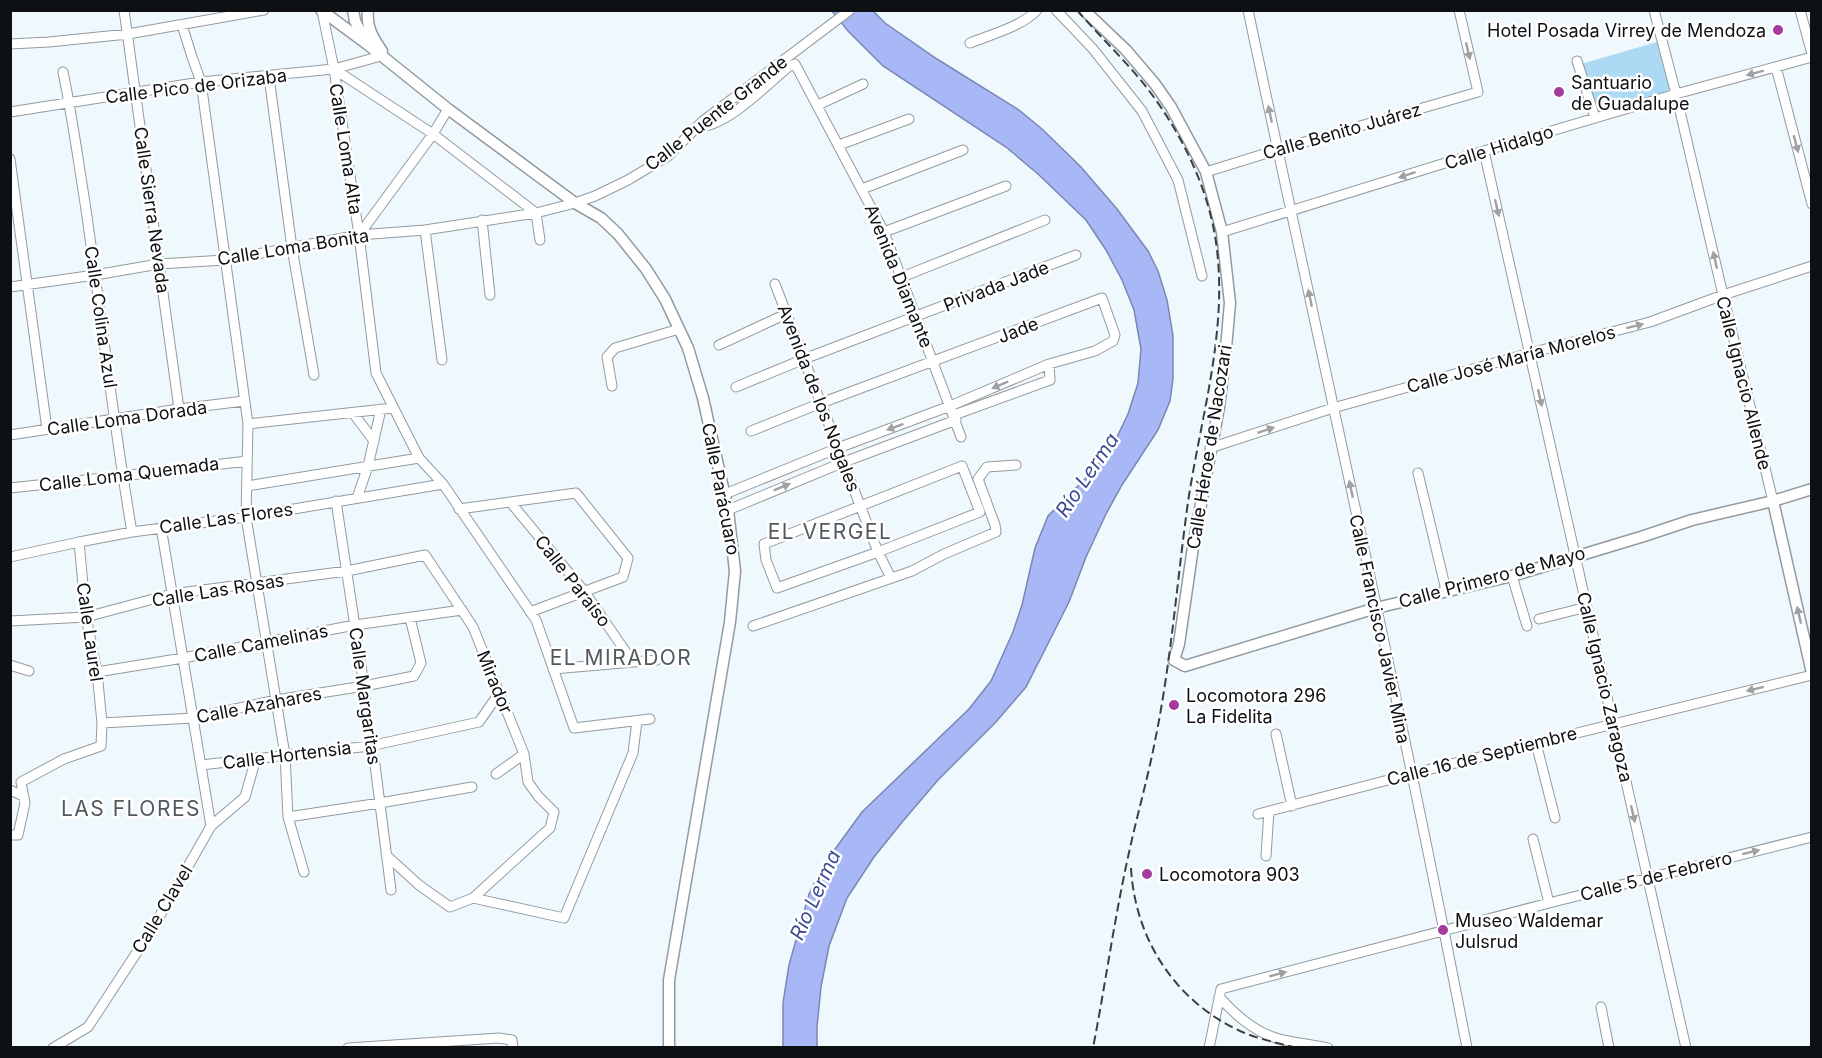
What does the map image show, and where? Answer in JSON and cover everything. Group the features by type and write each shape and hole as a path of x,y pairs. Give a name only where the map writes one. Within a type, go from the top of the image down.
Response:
{"main road":[{"path":"353,10 355,21 367,44"},
{"path":"368,10 367,21 371,35 385,59"},
{"name":"Calle Héroe de Nacozari","path":"1084,10 1093,15 1126,50 1171,106 1206,172 1222,232 1230,303 1219,407 1193,547 1179,644 1174,660"},
{"name":"Calle Parácuaro","path":"321,11 575,203 601,218 634,252 646,269 665,299 688,348 703,398 728,510 735,571 730,622 669,980 669,1047"},
{"name":"Calle Primero de Mayo","path":"1174,660 1185,666 1376,608 1512,576 1692,520 1773,501 1812,489"},
{"name":"Calle Ignacio Allende","path":"1773,501 1812,674"}],"street":[{"name":"Calle Sierra Nevada","path":"124,10 179,409"},
{"path":"10,44 128,34 264,10"},
{"name":"Calle Puente Grande","path":"575,203 628,180 668,156 701,124 850,10"},
{"path":"970,43 1017,24 1033,15 1037,10"},
{"path":"1056,10 1093,49 1142,111 1178,180 1202,276"},
{"name":"Calle Francisco Javier Mina","path":"1248,10 1467,1047"},
{"name":"Calle Benito Juárez","path":"1206,172 1478,92 1459,10"},
{"name":"Calle Ignacio Allende","path":"1654,10 1773,501"},
{"path":"1800,10 1812,55"},
{"name":"Calle Loma Alta","path":"321,11 334,69 359,235 376,373 419,458 443,484"},
{"path":"182,25 201,82 248,424 246,517 285,755 288,817 304,872"},
{"name":"Calle Hidalgo","path":"1222,232 1484,151 1812,55"},
{"name":"Calle Pico de Orizaba","path":"10,112 135,91 334,69 385,59"},
{"path":"1577,61 1595,118"},
{"name":"Avenida Diamante","path":"701,124 704,127 727,117 795,64 884,232 961,437"},
{"path":"1776,67 1812,204"},
{"path":"334,69 433,134 536,213 540,240"},
{"name":"Calle Colina Azul","path":"63,72 70,102 122,476 132,532"},
{"path":"270,77 292,248 314,375"},
{"path":"818,105 863,84"},
{"path":"359,235 433,134 448,109"},
{"path":"839,145 909,119"},
{"path":"862,189 963,150"},
{"name":"Calle Ignacio Zaragoza","path":"1484,151 1686,1047"},
{"path":"10,159 47,429"},
{"path":"884,232 1006,186"},
{"name":"Calle Loma Bonita","path":"10,286 159,264 225,260 359,235 424,230 536,213 575,203"},
{"path":"482,220 490,296"},
{"path":"902,278 1045,220"},
{"path":"424,230 442,360"},
{"name":"Privada Jade","path":"736,387 1076,255"},
{"name":"Calle José María Morelos","path":"1210,448 1333,408 1650,322 1812,266"},
{"name":"Avenida de los Nogales","path":"775,284 878,552 891,578"},
{"name":"Jade","path":"751,431 1102,298 1115,336 1113,341 1095,351 1049,364"},
{"path":"719,345 786,314"},
{"path":"612,387 607,357 615,348 679,329"},
{"path":"724,494 838,448 953,414 1050,380 1049,364 953,414 728,510"},
{"name":"Calle Loma Dorada","path":"10,435 244,401"},
{"path":"248,424 393,408"},
{"path":"357,498 368,466 381,410"},
{"path":"353,413 374,441"},
{"path":"247,486 419,458"},
{"name":"Calle Loma Quemada","path":"10,488 247,460"},
{"path":"753,626 912,571 944,554 996,532 978,479 987,467 1016,465"},
{"path":"962,466 980,512 777,588 766,560 764,544 861,507 962,466"},
{"path":"1418,473 1446,590"},
{"path":"443,484 536,620 574,728 650,719"},
{"name":"Calle Las Flores","path":"10,557 161,527 246,517 443,484"},
{"path":"459,508 576,493 628,558 623,577 530,612"},
{"name":"Calle Margaritas","path":"336,501 364,686 370,746 375,765 391,891"},
{"name":"Calle Paraíso","path":"511,502 584,591 632,661"},
{"path":"161,527 211,826"},
{"name":"Calle Laurel","path":"79,542 86,617 97,672 102,723"},
{"name":"Calle Las Rosas","path":"10,621 86,617 172,594 347,571 425,555"},
{"name":"Mirador","path":"425,555 473,627 524,754 528,782 554,812 550,828 473,898"},
{"path":"1512,576 1527,626"},
{"path":"1539,619 1587,607"},
{"name":"Calle Camelinas","path":"97,672 355,625 462,610"},
{"name":"Calle Azahares","path":"102,723 193,718 276,700 414,676 421,663 410,618"},
{"path":"553,669 657,660"},
{"path":"10,665 29,671"},
{"name":"Calle 16 de Septiembre","path":"1258,814 1812,674"},
{"name":"Calle Hortensia","path":"201,765 370,746 479,722 500,692"},
{"path":"386,855 419,885 450,907 473,898 564,918 633,753 637,721"},
{"path":"14,835 25,803 21,782 64,759 101,746 102,723"},
{"path":"1276,734 1292,806"},
{"path":"1536,743 1555,818"},
{"path":"496,774 524,754"},
{"name":"Calle Clavel","path":"52,1047 88,1027 154,926 211,826 246,796 256,758"},
{"path":"288,817 472,787"},
{"path":"10,790 22,796"},
{"path":"1266,856 1269,811"},
{"name":"Calle 5 de Febrero","path":"1220,993 1444,930 1812,837"},
{"path":"1533,838 1549,903"},
{"path":"1209,1047 1220,993"},
{"path":"1220,993 1237,1016 1256,1029 1276,1038 1328,1047"},
{"path":"1601,1007 1609,1047"},
{"path":"348,1047 499,1038 512,1040 513,1047"}],"shaded area":[{"path":"1657,42 1673,93 1596,115 1581,64"}],"water":[{"name":"Río Lerma","path":"832,11 873,11 885,23 937,59 1019,110 1081,167 1117,209 1148,251 1158,271 1167,300 1173,336 1173,379 1170,401 1158,430 1106,514 1069,602 1026,687 995,723 938,780 903,821 874,857 847,898 829,946 821,987 817,1047 783,1048 783,1003 789,965 809,894 822,867 862,812 969,709 991,681 1013,632 1022,605 1035,548 1048,516 1086,478 1116,439 1128,414 1138,383 1141,349 1134,310 1122,280 1086,220 1006,147 883,66 848,31"}],"railway":[{"path":"1077,10 1147,88 1181,140 1198,177 1211,216 1219,269 1219,303 1212,370 1188,502 1161,712 1130,848 1093,1048"},
{"path":"1131,868 1134,894 1150,943 1178,985 1196,1003 1240,1031 1297,1048"}],"place":[{"name":"Hotel Posada Virrey de Mendoza","path":"1778,30"},
{"name":"Santuario de Guadalupe","path":"1559,92"},
{"name":"Locomotora 296 La Fidelita","path":"1174,705"},
{"name":"Locomotora 903","path":"1147,874"},
{"name":"Museo Waldemar Julsrud","path":"1443,930"}],"district":[{"name":"EL VERGEL","path":"830,531"},
{"name":"EL MIRADOR","path":"621,657"},
{"name":"LAS FLORES","path":"131,808"}]}
